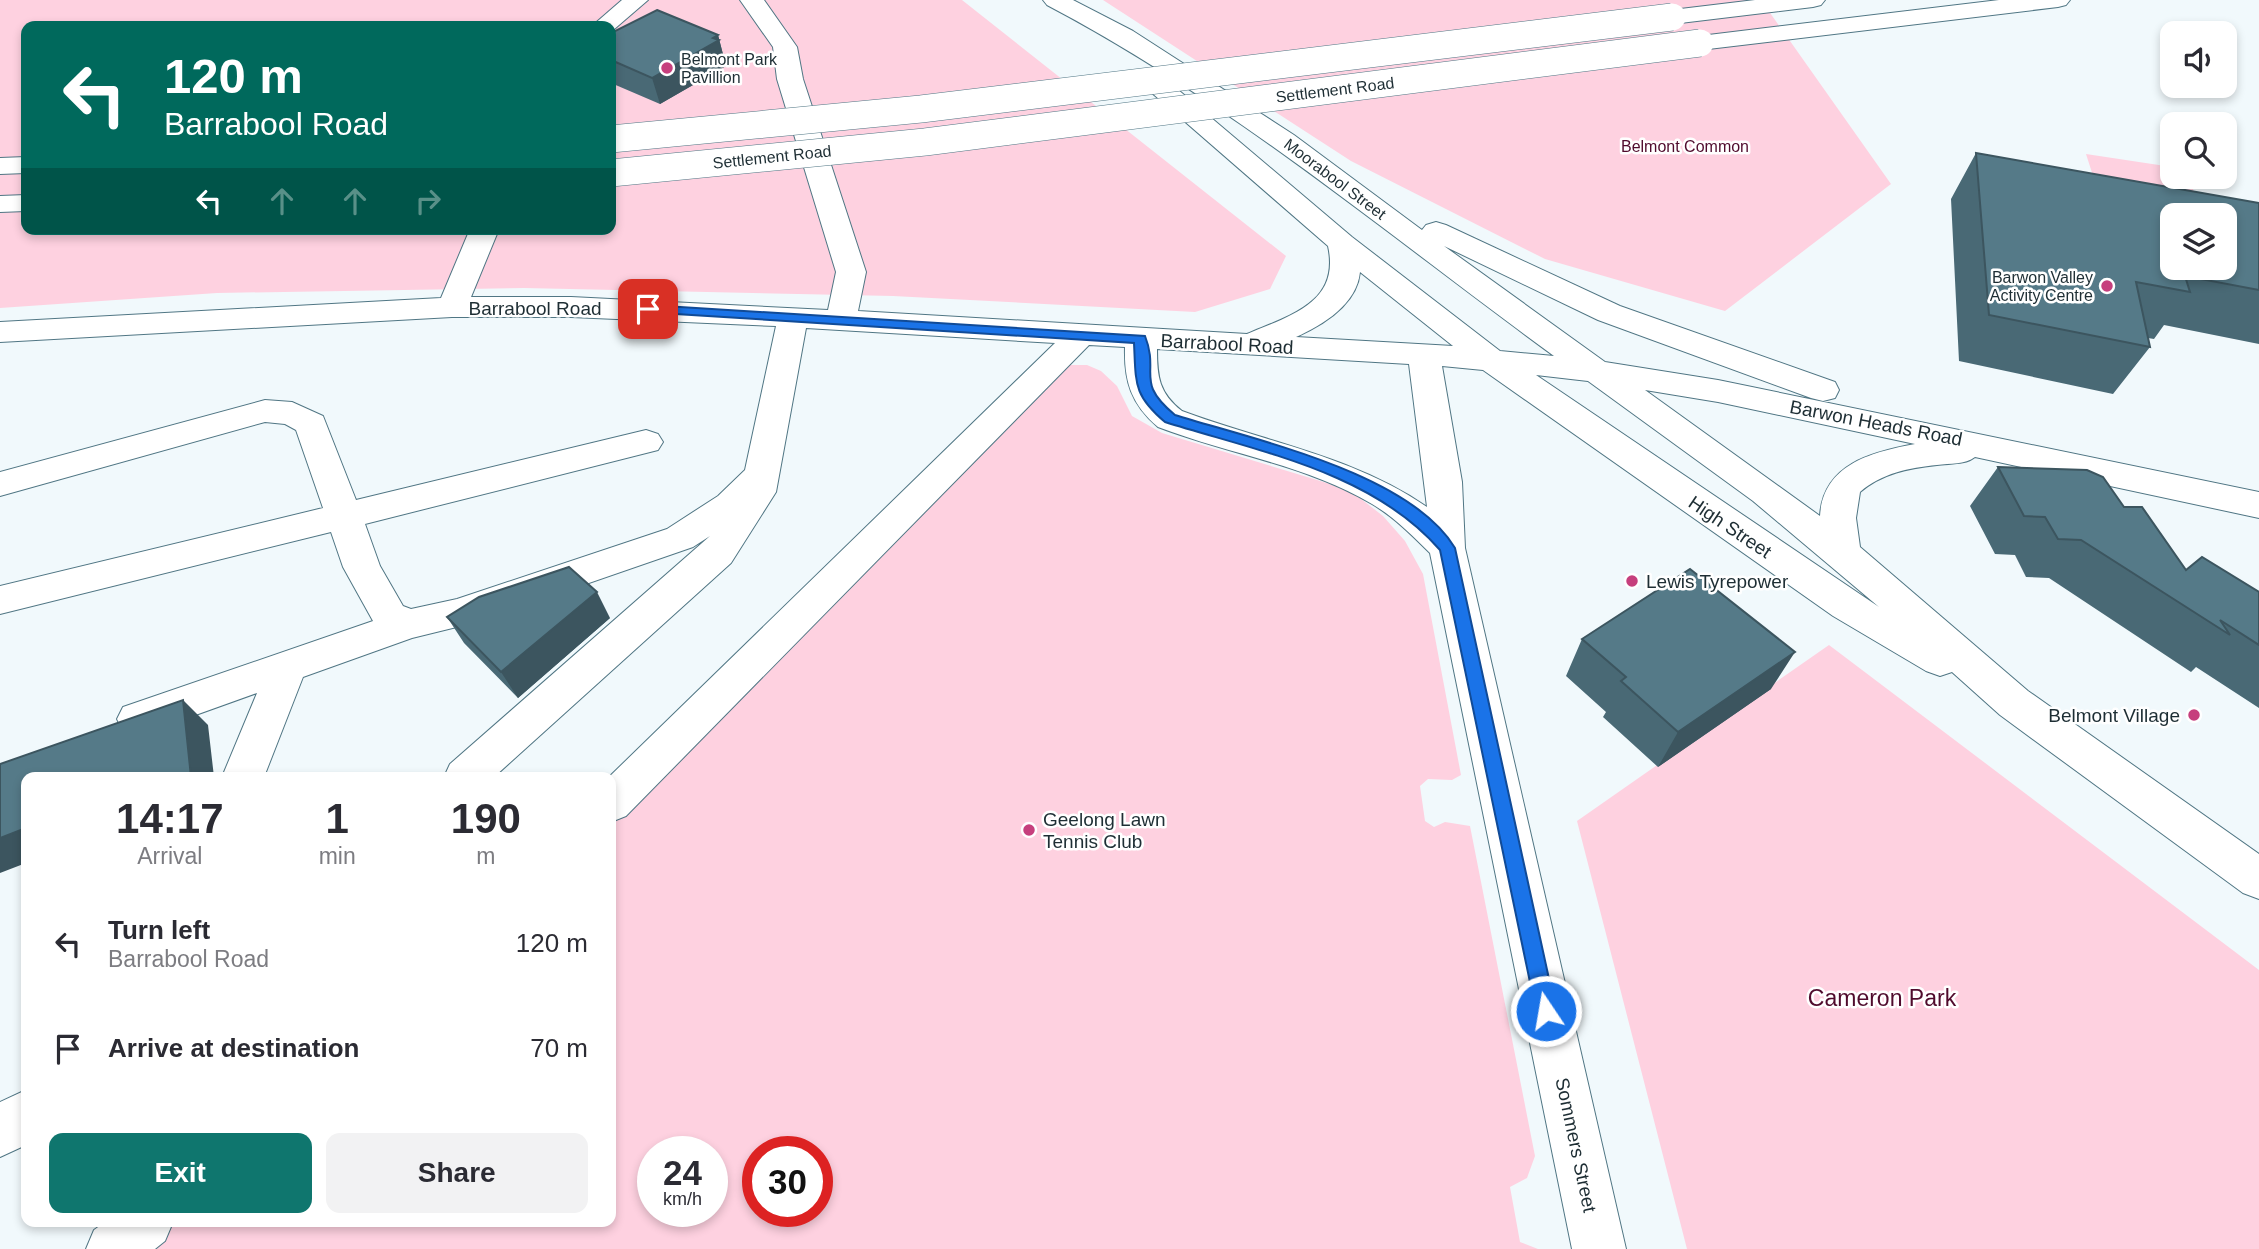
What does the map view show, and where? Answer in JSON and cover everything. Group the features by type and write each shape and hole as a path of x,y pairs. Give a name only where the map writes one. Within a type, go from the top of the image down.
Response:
{"main road":[{"path":"610,21 636,0"},
{"path":"752,0 785,47 790,79 851,272 841,320"},
{"name":"Settlement Road","path":"616,139 921,109 1813,0"},
{"name":"Settlement Road","path":"616,173 925,142 2058,0"},
{"name":"Moorabool Street","path":"1059,2 1136,44 1285,141 1596,371"},
{"name":"Moorabool Street","path":"1059,2 1342,243 1490,359"},
{"path":"0,166 21,165"},
{"path":"1335,180 1496,262 1638,324 1804,385 2039,456"},
{"path":"0,204 21,203"},
{"path":"452,307 482,235"},
{"path":"1249,345 1292,328 1334,299 1346,279 1348,267 1342,243"},
{"name":"Barrabool Road","path":"0,332 452,307 648,309 1490,359"},
{"path":"471,772 718,553 758,492 793,317"},
{"path":"616,798 1080,336"},
{"path":"1141,339 1143,388 1151,403 1170,419 1348,476 1412,513 1447,548"},
{"name":"Sommers Street","path":"1424,355 1431,414 1444,482 1447,548 1599,1249"},
{"name":"Barwon Heads Road","path":"1490,359 1596,371 1718,391 2039,456 2259,505"},
{"name":"High Street","path":"1490,359 1846,606 2014,703"},
{"name":"High Street","path":"1596,371 1843,553 2014,703 2259,879"},
{"path":"0,484 225,420 265,411 292,413 311,424 362,566 389,616 409,624"},
{"path":"0,600 646,442"},
{"path":"1843,553 1839,528 1840,499 1846,485 1860,474 1910,457 1952,451 2039,456"},
{"path":"105,730 409,624 459,613 680,538 732,505 761,475"},
{"path":"245,772 288,666"},
{"path":"0,1132 21,1118"},
{"path":"113,1249 140,1227"}],"green space":[{"path":"0,0 962,0 1286,256 1270,289 1195,312 893,296 524,288 217,293 0,308"},
{"name":"Belmont Common","path":"1103,0 1761,0 1891,184 1725,311 1545,259 1351,161"},
{"path":"2086,154 2160,165 2160,189 2193,189 2196,198 2095,182"},
{"name":"Geelong Lawn Tennis Club","path":"1069,365 1087,365 1101,371 1117,386 1132,416 1162,433 1327,483 1356,495 1383,516 1405,541 1423,574 1461,775 1452,780 1428,779 1420,786 1425,821 1434,827 1445,822 1470,826 1535,1156 1527,1178 1510,1187 1520,1242 1538,1249 133,1249 160,1227 616,1227 616,813 1057,373"},
{"name":"Cameron Park","path":"1829,645 2259,970 2259,1249 1687,1249 1577,821"}],"building":[{"path":"657,10 718,35 713,38 719,40 652,78 616,62 616,30"},
{"path":"1976,153 2160,186 2160,189 2180,189 2259,203 2259,290 2206,280 2237,280 2237,203 2160,203 2160,280 2186,280 2190,292 2136,282 2150,347 1989,315"},
{"path":"1998,467 2087,470 2103,477 2124,507 2142,507 2186,570 2202,557 2259,592 2259,645 2220,620 2230,635 2081,540 2058,539 2045,517 2024,516"},
{"path":"569,567 597,592 501,672 447,617 479,597"},
{"path":"1690,569 1795,652 1678,732 1621,681 1626,677 1582,639"},
{"path":"183,700 190,772 21,772 21,830 0,838 0,764"}],"place":[{"name":"Belmont Park Pavillion","path":"667,68"},
{"name":"Barwon Valley Activity Centre","path":"2107,286"},
{"name":"Lewis Tyrepower","path":"1632,581"},
{"name":"Belmont Village","path":"2194,715"},
{"name":"Geelong Lawn Tennis Club","path":"1029,830"}],"route":[{"path":"648,309 1141,339 1143,388 1151,403 1170,419 1348,476 1412,513 1447,548 1546,1011"}]}
